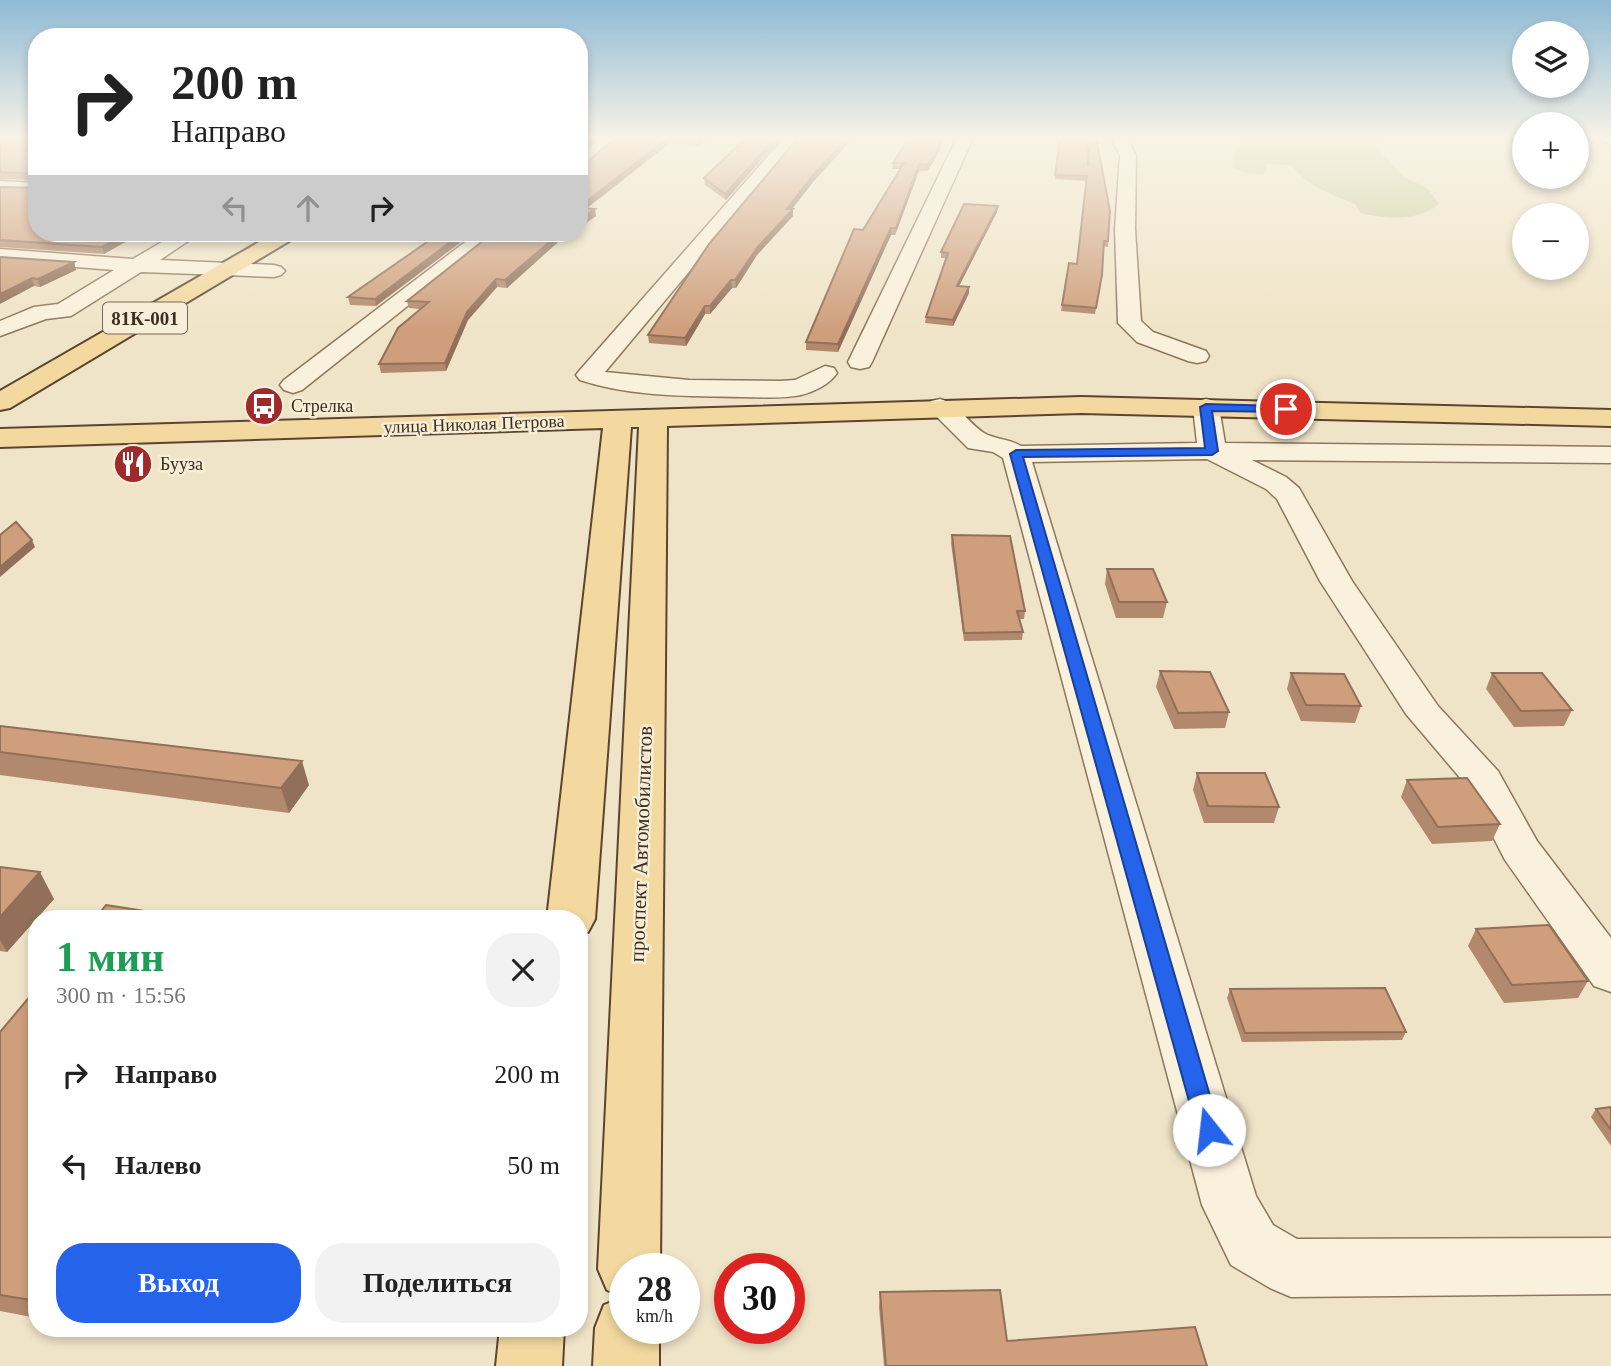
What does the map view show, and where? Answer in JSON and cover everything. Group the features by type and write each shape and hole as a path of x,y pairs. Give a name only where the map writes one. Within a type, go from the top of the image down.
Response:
{"main road":[{"name":"81К-001","path":"0,402 274,242"},
{"name":"улица Николая Петрова","path":"0,438 940,407 1081,405 1611,418"},
{"path":"572,910 636,419"},
{"name":"проспект Автомобилистов","path":"629,1253 636,419"},
{"path":"529,1366 531,1337"},
{"path":"626,1366 627,1344"}],"street":[{"path":"738,202 589,375 600,379 663,386 800,388 825,373"},
{"path":"860,362 935,202"},
{"path":"1126,202 1130,323 1145,337 1197,356"},
{"path":"0,344 63,311 176,242"},
{"path":"293,385 477,242"},
{"path":"0,255 139,266 274,271"},
{"path":"0,328 42,313 63,311"},
{"path":"940,407 978,442 1000,446 1016,454 1212,451 1611,455"},
{"path":"1206,407 1212,451"},
{"path":"1212,451 1264,476 1289,494 1336,581 1417,702 1483,780 1520,849 1611,973"},
{"path":"1016,454 1230,1205 1252,1245 1291,1268 1611,1266"}],"green space":[{"path":"1349,202 1437,202 1439,204 1421,214 1390,218 1360,213 1355,204"}],"building":[{"path":"0,202 28,202 28,242 0,240"},
{"path":"744,202 793,202 787,209 793,209 757,248 735,280 731,280 710,306 705,306 685,338 648,335 709,244"},
{"path":"880,202 905,202 896,228 891,228 838,344 806,342 854,229 863,230"},
{"path":"1084,202 1108,202 1108,241 1104,241 1096,308 1062,305 1069,263 1077,264"},
{"path":"964,204 998,206 957,286 969,287 953,320 926,317 948,253 941,252"},
{"path":"29,242 111,242 102,247"},
{"path":"427,242 450,242 375,299 348,297"},
{"path":"482,242 549,242 505,280 496,279 467,312 445,363 379,364 398,328 429,302 407,301"},
{"path":"0,257 74,262 0,294"},
{"path":"16,522 32,540 0,567 0,535"},
{"path":"952,535 1010,536 1025,611 1017,611 1023,632 964,633"},
{"path":"1107,569 1153,569 1167,602 1119,602"},
{"path":"1160,671 1210,672 1229,712 1178,713"},
{"path":"1291,673 1344,674 1361,706 1306,705"},
{"path":"1492,673 1542,673 1572,710 1521,711"},
{"path":"0,726 302,761 281,788 0,752"},
{"path":"1197,773 1265,773 1279,807 1208,806"},
{"path":"1467,778 1500,824 1438,827 1407,780"},
{"path":"0,867 40,872 0,917"},
{"path":"106,905 138,910 102,910"},
{"path":"1549,925 1588,981 1512,985 1476,929"},
{"path":"1385,988 1406,1032 1245,1033 1230,989"},
{"path":"28,999 28,1300 0,1295 0,1032"},
{"path":"1611,1107 1611,1130 1596,1109"},
{"path":"1000,1290 1007,1341 1195,1327 1207,1366 886,1366 880,1292"}],"place":[{"name":"Стрелка","path":"264,406"},
{"name":"Бууза","path":"133,464"}],"route":[{"path":"1209,1130 1016,454 1212,451 1206,407 1286,409"}]}
